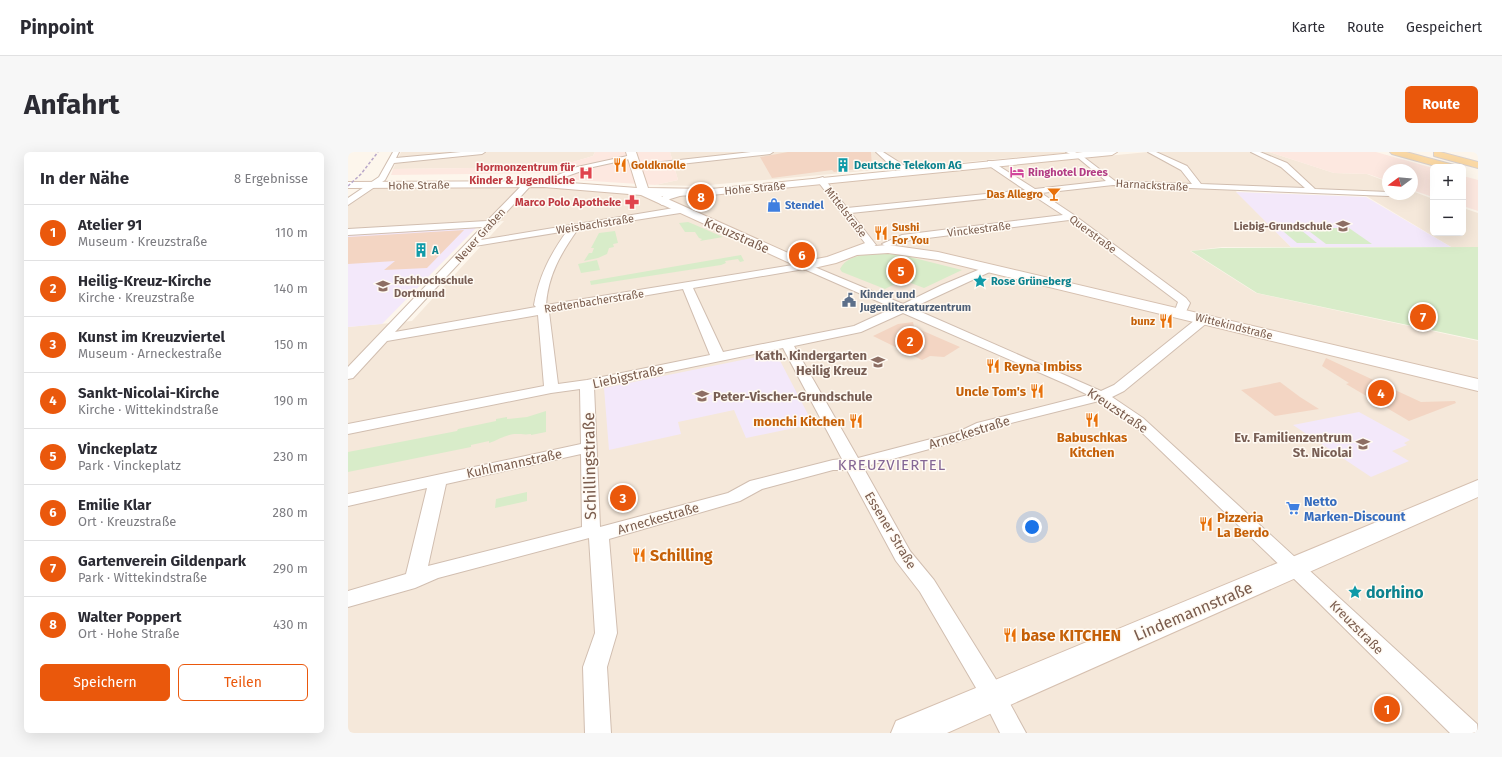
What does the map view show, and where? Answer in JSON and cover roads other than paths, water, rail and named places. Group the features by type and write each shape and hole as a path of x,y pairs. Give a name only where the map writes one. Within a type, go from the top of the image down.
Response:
{"main road":[{"name":"Hohe Straße","path":"348,184 374,182 550,180 680,193 993,164 1074,153 1112,152"},
{"path":"1395,152 1439,164"},
{"path":"1428,152 1478,165"},
{"path":"633,157 643,189"},
{"path":"1466,171 1478,175"},
{"name":"Hohe Straße","path":"374,182 529,183 643,189 682,189 724,188 821,180"},
{"name":"Kreuzstraße","path":"643,189 662,202 805,266"},
{"path":"805,266 831,260 871,245 887,244 910,248 938,256"},
{"path":"855,252 888,249 938,256"},
{"name":"Wittekindstraße","path":"938,256 1478,385"},
{"name":"Lindemannstraße","path":"908,733 1478,488"}],"street":[{"path":"348,202 374,182 392,161 396,152"},
{"path":"392,161 482,152"},
{"path":"550,180 563,174 610,161 633,157 770,152"},
{"path":"879,152 885,152"},
{"path":"879,152 893,163 910,172"},
{"path":"1151,152 1184,168 1199,187"},
{"path":"1254,152 1284,165 1314,192"},
{"path":"1074,153 1113,183"},
{"name":"Querstraße","path":"993,164 1071,218 1182,300 1184,303 1180,313"},
{"name":"Mittelstraße","path":"821,180 871,245"},
{"name":"Neuer Graben","path":"351,369 383,338 487,228 514,197 529,183"},
{"name":"Harnackstraße","path":"845,211 1113,183 1382,194"},
{"path":"662,202 667,197 680,193"},
{"name":"Weisbachstraße","path":"472,244 680,210"},
{"name":"Vinckestraße","path":"887,244 902,238 1071,218"},
{"path":"551,389 543,309 540,305 546,272 555,255 575,227"},
{"name":"Weisbachstraße","path":"348,232 487,228 510,237"},
{"name":"Redtenbacherstraße","path":"383,338 528,314 543,309 805,266"},
{"name":"Kreuzstraße","path":"805,266 904,308 1101,396 1138,421 1468,733"},
{"name":"Liebigstraße","path":"348,429 551,389 587,384 857,329 990,268"},
{"path":"687,286 718,357"},
{"name":"Arneckestraße","path":"348,598 415,580 433,572 595,533 734,497 756,485 833,465 854,464 964,436 982,426 1101,396 1119,388 1204,319"},
{"name":"Essener Straße","path":"787,344 903,556 927,586 994,697 1013,733"},
{"name":"Schillingstraße","path":"587,384 595,533 606,633 595,667 598,733"},
{"name":"Kuhlmannstraße","path":"348,500 590,447"},
{"path":"415,580 438,480"}],"railway":[{"path":"348,186 361,174 378,152"}],"place":[{"name":"Goldknolle","path":"620,165"},
{"name":"Deutsche Telekom AG","path":"843,165"},
{"name":"Ringhotel Drees","path":"1017,172"},
{"name":"Hormonzentrum für Kinder & Jugendliche","path":"586,173"},
{"name":"Das Allegro","path":"1054,194"},
{"name":"Walter Poppert","path":"701,197"},
{"name":"Marco Polo Apotheke","path":"632,202"},
{"name":"Stendel","path":"774,205"},
{"name":"Liebig-Grundschule","path":"1343,226"},
{"name":"Sushi For You","path":"881,233"},
{"name":"A","path":"421,250"},
{"name":"Emilie Klar","path":"802,255"},
{"name":"Vinckeplatz","path":"901,271"},
{"name":"Rose Grüneberg","path":"980,281"},
{"name":"Fachhochschule Dortmund","path":"383,286"},
{"name":"Kinder und Jugenliteraturzentrum","path":"849,300"},
{"name":"Gartenverein Gildenpark","path":"1423,317"},
{"name":"bunz","path":"1166,321"},
{"name":"Heilig-Kreuz-Kirche","path":"910,341"},
{"name":"Kath. Kindergarten Heilig Kreuz","path":"878,362"},
{"name":"Reyna Imbiss","path":"993,366"},
{"name":"Uncle Tom's","path":"1037,391"},
{"name":"Sankt-Nicolai-Kirche","path":"1381,393"},
{"name":"Peter-Vischer-Grundschule","path":"702,396"},
{"name":"Babuschkas Kitchen","path":"1092,420"},
{"name":"monchi Kitchen","path":"856,421"},
{"name":"Ev. Familienzentrum St. Nicolai","path":"1363,444"},
{"name":"Kunst im Kreuzviertel","path":"623,498"},
{"name":"Netto Marken-Discount","path":"1293,508"},
{"name":"Pizzeria La Berdo","path":"1206,524"},
{"name":"Schilling","path":"639,555"},
{"name":"dorhino","path":"1355,592"},
{"name":"base KITCHEN","path":"1010,635"},
{"name":"Atelier 91","path":"1387,709"}],"district":[{"name":"KREUZVIERTEL","path":"892,465"}]}
